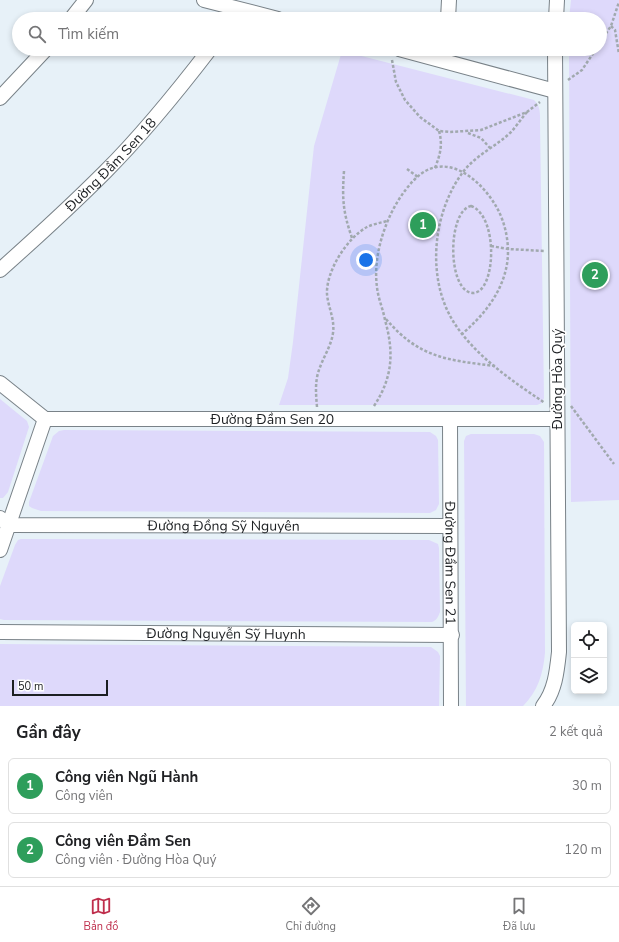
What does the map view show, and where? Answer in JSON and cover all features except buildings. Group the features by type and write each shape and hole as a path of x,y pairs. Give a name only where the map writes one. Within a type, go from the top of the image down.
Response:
{"street":[{"path":"77,12 86,0"},
{"path":"204,0 231,12"},
{"path":"448,0 448,12"},
{"path":"556,12 557,0"},
{"path":"0,98 39,56"},
{"name":"Đường Đầm Sen 18","path":"0,270 61,215 106,171 147,126 204,56"},
{"path":"452,56 560,87"},
{"name":"Đường Hòa Quý","path":"543,706 551,692 555,680 559,652 557,419 560,87 556,56"},
{"path":"0,384 45,420 4,522 0,550"},
{"name":"Đường Đầm Sen 21","path":"450,419 452,635 451,706"},
{"name":"Đường Đầm Sen 20","path":"45,420 557,419"},
{"name":"Đường Đồng Sỹ Nguyên","path":"4,522 450,526"},
{"name":"Đường Nguyễn Sỹ Huynh","path":"0,632 452,635"}],"path":[{"path":"607,32 611,26 619,2"},
{"path":"611,26 615,30 619,54"},
{"path":"395,56 396,82 405,100 420,117 439,131 466,132 486,128 527,112"},
{"path":"560,87 582,70 591,56"},
{"path":"540,102 527,112 510,133 472,162 463,172 451,192 442,215 436,248 438,279 445,304 452,320 462,334 495,366 546,403"},
{"path":"436,168 441,152 441,138 439,131"},
{"path":"466,132 485,140 490,148"},
{"path":"372,410 383,392 391,365 391,352 385,317 377,288 377,256 381,238 388,221 407,190 418,177 424,172 444,166 463,172 479,184 498,209 507,236 507,264 496,296 483,315 462,334"},
{"path":"407,169 418,177"},
{"path":"344,172 342,203 352,238"},
{"path":"467,207 474,207 485,220 491,237 491,246 491,263 484,284 476,293 466,291 462,286 456,271 453,254 453,242 459,219 467,207"},
{"path":"317,410 317,378 334,331 327,291 333,268 352,238 367,227 388,221"},
{"path":"491,246 508,249 545,251"},
{"path":"385,317 404,338 424,351 446,359 495,366"},
{"path":"568,403 614,464"}],"shaded area":[{"path":"571,0 619,0 619,500 571,502 569,56 607,56 607,12 570,12"},
{"path":"341,56 362,56 534,100 540,111 544,398 542,403 537,405 279,405 288,378 293,342 314,146"},
{"path":"0,399 27,421 29,427 8,492 3,498 0,498"},
{"path":"59,431 430,432 436,436 438,440 439,504 436,510 430,513 41,511 32,508 29,506 29,502 53,436"},
{"path":"471,434 534,434 540,436 544,442 545,653 539,682 523,706 466,706 464,441 466,436"},
{"path":"18,540 429,540 438,544 439,548 440,612 437,618 432,622 4,620 0,619 0,586 15,545"},
{"path":"0,644 431,647 438,652 440,656 439,706 0,706"}],"place":[{"name":"Công viên Ngũ Hành","path":"423,225"},
{"name":"Công viên Đầm Sen","path":"595,275"}]}
